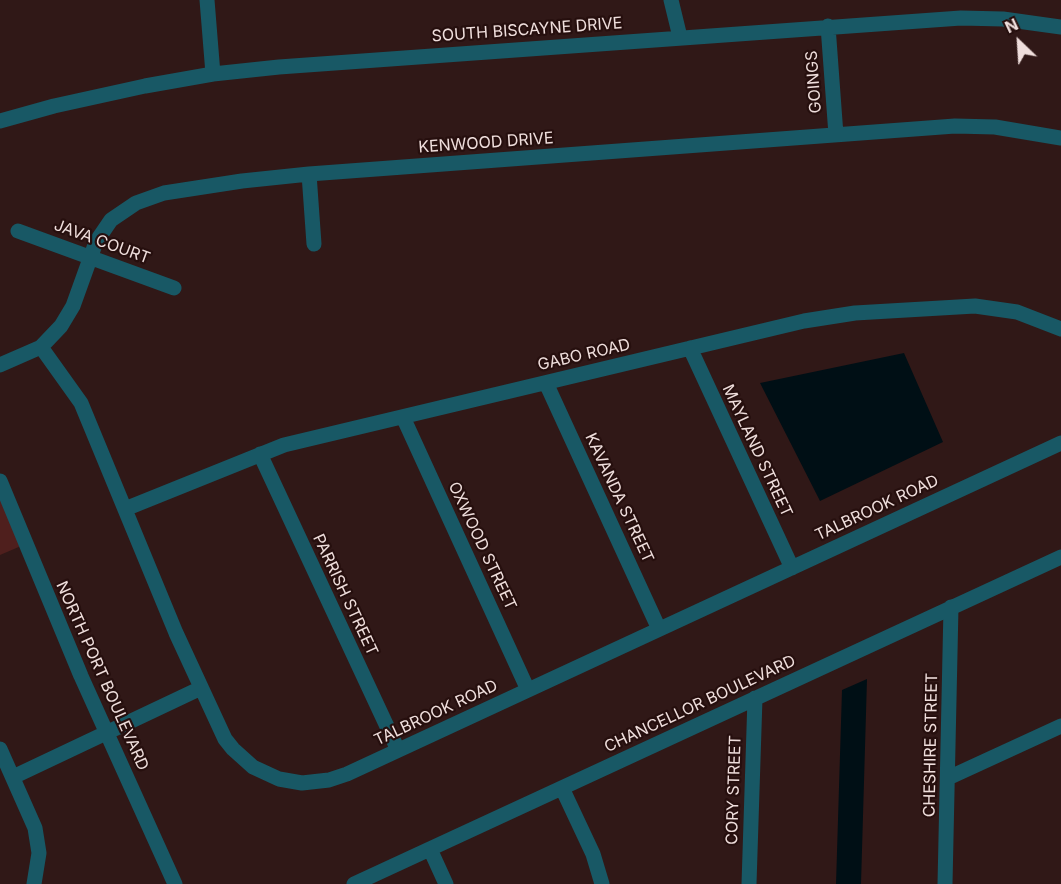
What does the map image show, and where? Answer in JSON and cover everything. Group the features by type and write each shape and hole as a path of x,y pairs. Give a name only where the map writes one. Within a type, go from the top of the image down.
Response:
{"street":[{"path":"207,0 213,74"},
{"path":"671,0 680,37"},
{"name":"SOUTH BISCAYNE DRIVE","path":"0,121 91,97 213,74 279,67 961,18 1003,19 1061,27"},
{"name":"GOINGS","path":"828,26 836,135"},
{"name":"KENWOOD DRIVE","path":"0,365 41,347 53,336 68,316 90,256 100,235 111,220 128,208 164,193 309,174 955,126 995,127 1061,138"},
{"path":"309,174 314,244"},
{"name":"JAVA COURT","path":"18,231 174,288"},
{"name":"GABO ROAD","path":"125,509 285,445 834,315 961,306 994,307 1017,312 1061,329"},
{"name":"TALBROOK ROAD","path":"41,347 81,403 220,729 233,749 253,767 279,779 302,783 329,780 398,750 1061,443"},
{"name":"MAYLAND STREET","path":"690,348 792,568"},
{"name":"KAVANDA STREET","path":"546,383 660,628"},
{"name":"OXWOOD STREET","path":"403,417 528,690"},
{"name":"PARRISH STREET","path":"260,454 398,750"},
{"name":"NORTH PORT BOULEVARD","path":"0,481 81,675 175,884"},
{"name":"CHANCELLOR BOULEVARD","path":"354,884 1061,556"},
{"name":"CHESHIRE STREET","path":"945,884 951,607"},
{"path":"13,777 201,688"},
{"name":"CORY STREET","path":"749,884 755,698"},
{"path":"948,778 1061,726"},
{"path":"0,749 32,819 37,839 38,866 34,884"},
{"path":"562,788 592,855 602,884"},
{"path":"430,849 446,884"}],"shaded area":[{"path":"904,353 943,442 820,501 760,383"},
{"path":"0,495 21,546 0,555"},
{"path":"867,679 861,884 836,884 842,690"}]}
